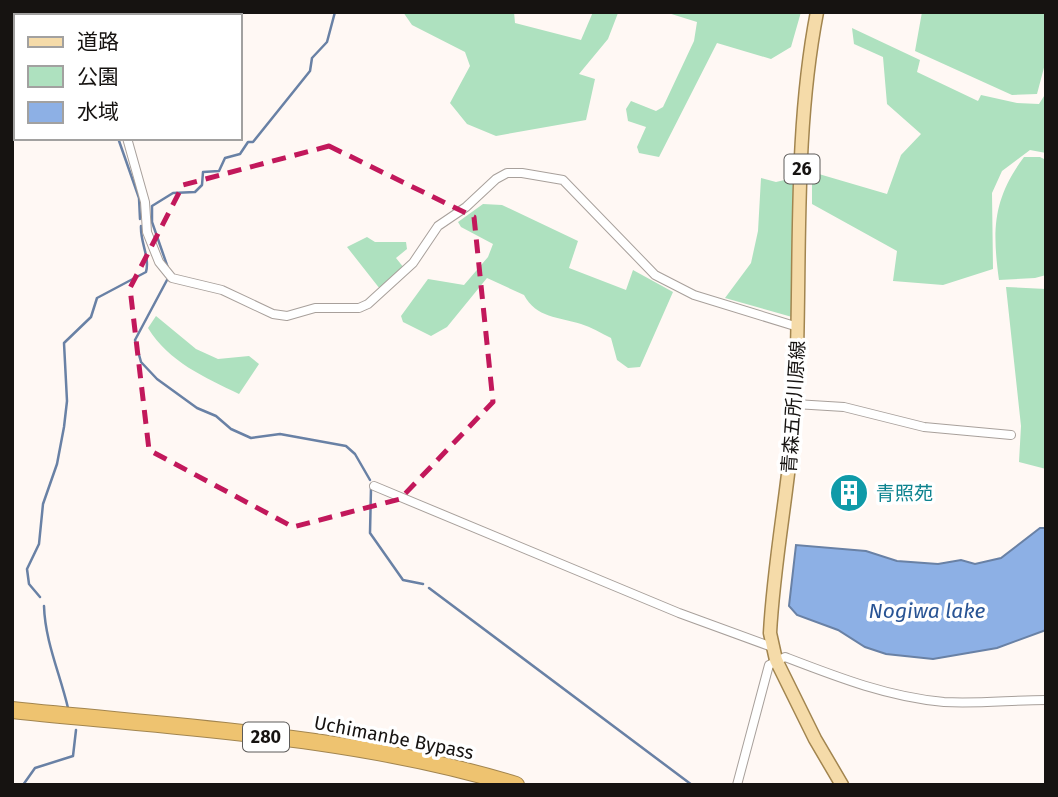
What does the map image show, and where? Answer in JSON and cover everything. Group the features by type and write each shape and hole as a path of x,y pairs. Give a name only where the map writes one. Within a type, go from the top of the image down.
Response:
{"highway":[{"name":"Uchimanbe Bypass","path":"12,710 328,744 422,760 516,785"}],"main road":[{"name":"青森五所川原線","path":"817,12 807,77 803,135 795,404 772,602 772,647 815,739 842,785"}],"street":[{"path":"128,140 145,202 147,232 166,274 181,282 222,290 273,314 286,316 316,308 359,308 368,304 413,263 438,226 466,207 496,179 508,173 522,173 563,180 655,275 694,295 798,327"},
{"path":"795,404 844,407 924,426 1011,435"},
{"path":"374,486 679,613 772,647"},
{"path":"737,785 769,665 785,657 856,685 945,702 1046,700"}],"highlighted area":[{"path":"329,146 474,217 493,402 400,499 293,527 149,450 130,288 183,185"}],"green space":[{"path":"403,12 514,12 515,23 581,40 593,12 618,13 608,39 579,74 595,79 586,120 496,136 467,124 450,103 470,66 465,52 412,25"},
{"path":"665,12 801,12 791,47 771,59 717,43 659,157 639,153 637,147 646,127 628,121 626,109 631,101 656,111 663,107 694,41 697,22"},
{"path":"922,12 1046,12 1046,60 1037,94 1012,95 915,51"},
{"path":"852,28 920,60 917,72 978,101 981,95 1017,103 1039,104 1046,93 1046,153 1030,150 1002,171 992,193 993,269 943,285 893,281 897,251 812,204 812,172 887,194 901,155 921,134 887,104 883,57 854,44"},
{"path":"1024,157 1040,157 1046,160 1046,275 999,280 997,215 1006,187"},
{"path":"761,178 776,182 793,178 792,317 725,298 751,263 758,231"},
{"path":"483,204 502,205 578,241 569,268 626,290 633,270 673,292 640,367 628,368 617,360 611,338 585,325 542,312 529,303 524,295 487,278 447,327 431,336 403,322 401,316 428,279 464,285 488,257 493,244 461,227 458,222"},
{"path":"367,237 375,242 406,242 407,249 396,258 404,268 380,289 347,247"},
{"path":"1006,287 1046,289 1046,469 1019,462 1021,426"},
{"path":"156,316 196,349 218,359 249,356 259,364 239,394 188,367 166,350 148,328"}],"water":[{"name":"Nogiwa lake","path":"1040,528 1046,528 1046,630 997,648 933,659 886,654 865,647 838,630 797,615 789,606 796,545 866,551 897,561 938,564 961,560 975,564 1001,558"}],"waterway":[{"path":"168,268 152,222 152,206 173,193 195,192 202,185 203,172 219,171 225,158 240,154 248,142 253,142 310,71 312,58 327,42 335,12"},
{"path":"119,140 139,198 140,219"},
{"path":"40,597 29,584 27,569 39,544 43,504 57,464 64,427 67,401 64,343 91,317 97,298 146,272 147,261 141,226"},
{"path":"167,280 135,340 141,362 157,379 197,408 216,416 231,429 251,438 280,434 346,446 355,454 370,480"},
{"path":"371,488 370,533 403,580 423,584"},
{"path":"429,588 692,785"},
{"path":"44,606 50,645 68,708"},
{"path":"23,785 35,768 73,756 76,730"}],"place":[{"name":"青照苑","path":"849,493"}]}
